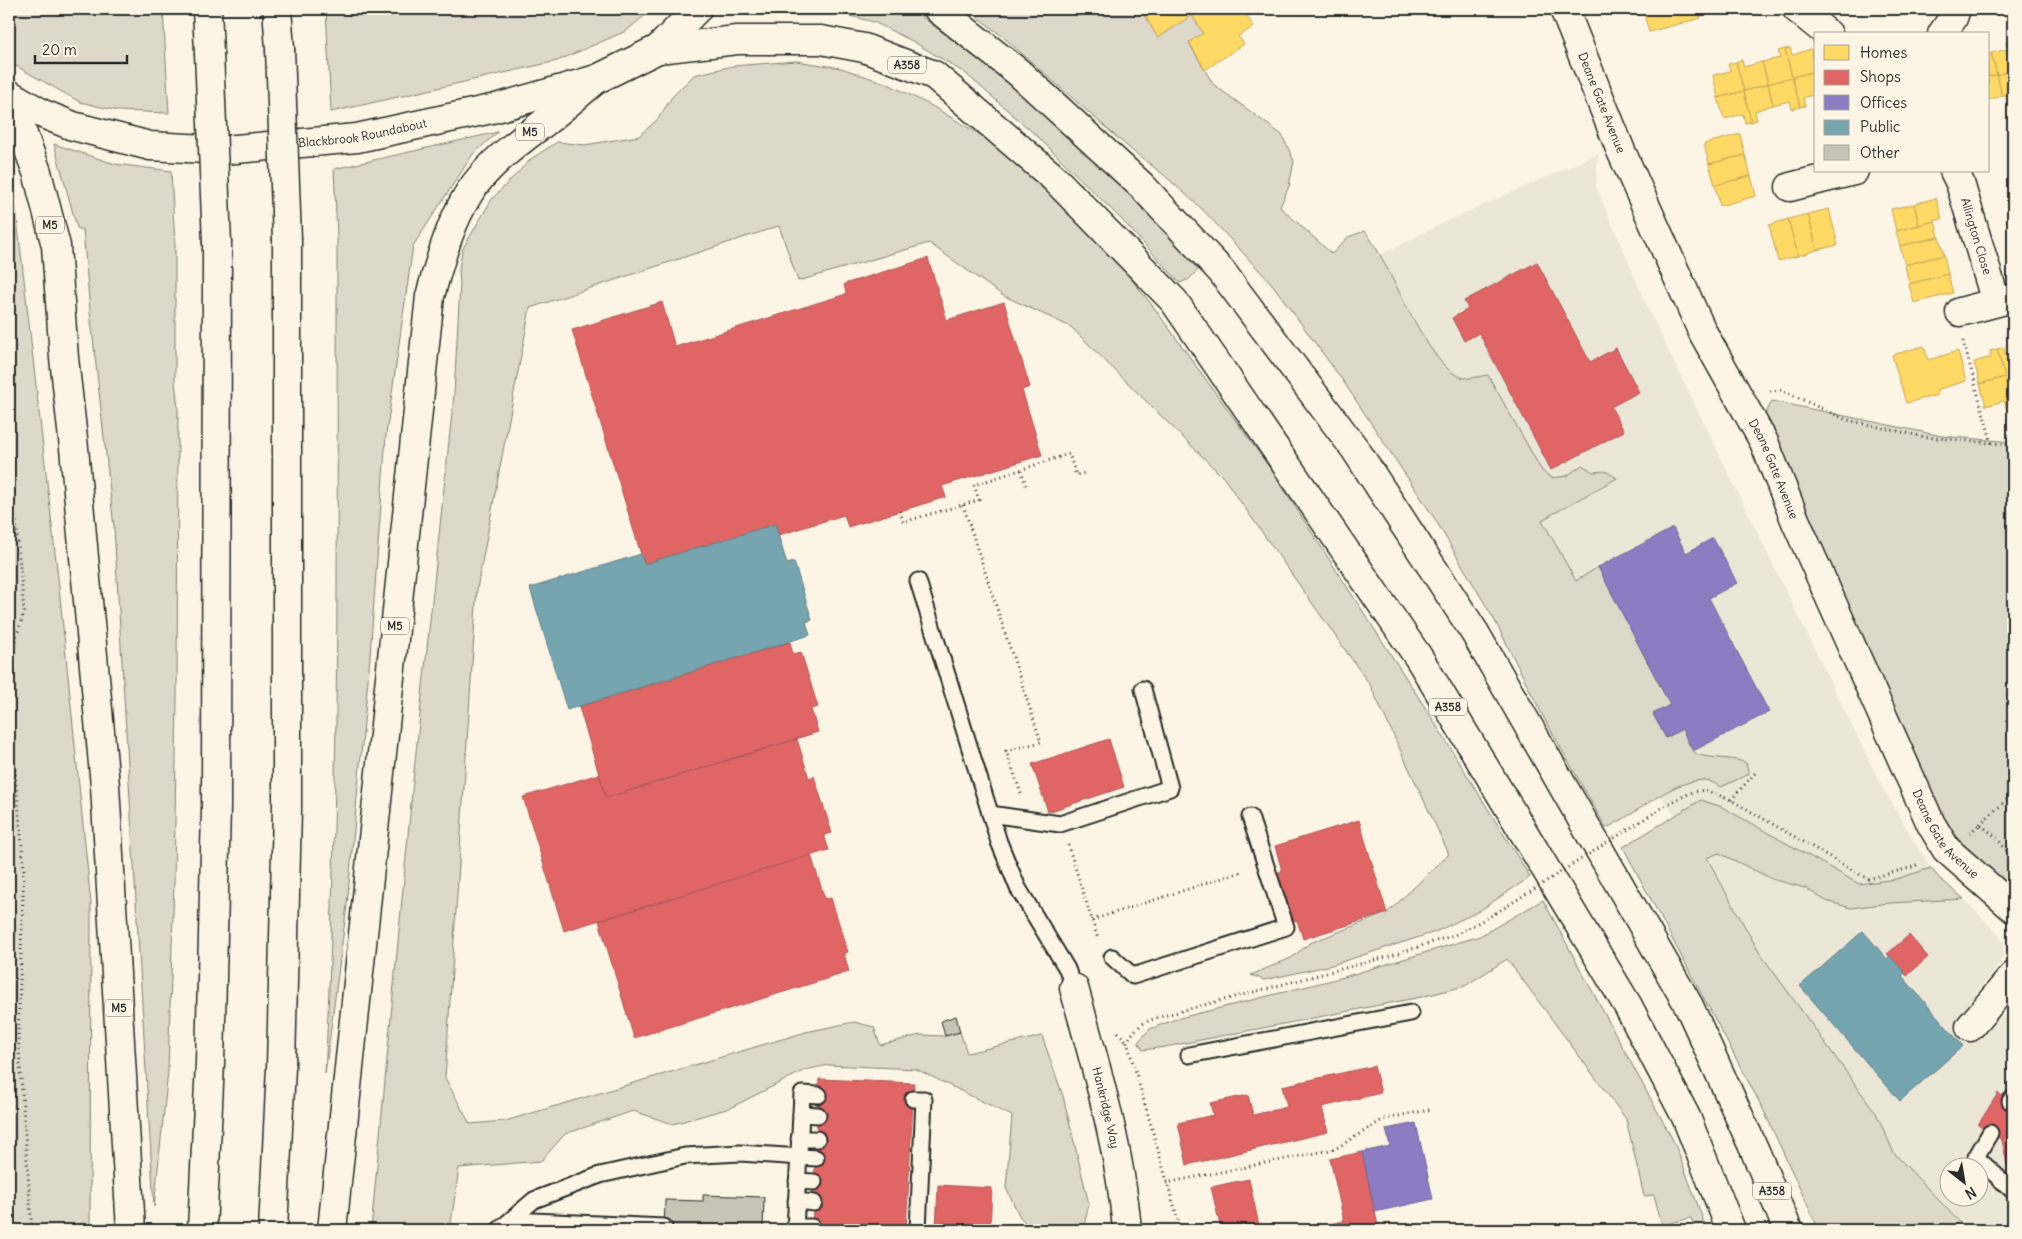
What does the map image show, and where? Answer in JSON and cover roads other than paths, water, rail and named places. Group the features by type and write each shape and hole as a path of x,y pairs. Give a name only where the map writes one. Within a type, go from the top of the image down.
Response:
{"main road":[{"path":"202,1230 210,1063 216,807 217,243 207,9"},
{"path":"273,1230 281,1067 287,809 287,240 277,9"},
{"name":"Blackbrook Roundabout","path":"9,95 43,114 73,126 150,146 225,150 357,138 496,108 597,79 658,49 697,9"},
{"name":"A358","path":"938,9 1018,72 1142,186 1222,272 1355,449 1475,633 1689,1006 1755,1151 1788,1230"},
{"name":"Deane Gate Avenue","path":"1564,9 1621,151 1702,331 1764,442 1796,522 1931,824 1946,849 2013,908"},
{"path":"1796,9 1825,32"},
{"path":"1943,32 1953,18 1956,9"},
{"name":"A358","path":"658,49 737,40 821,40 864,48 934,75 1054,178 1174,300 1419,658 1623,998 1686,1117 1731,1230"},
{"name":"M5","path":"332,1230 430,296 444,243 469,193 493,165 520,140 597,79"},
{"name":"M5","path":"9,95 37,172 56,246 64,358 105,786 131,1230"},
{"path":"1790,187 1850,172"},
{"name":"Allington Close","path":"1954,172 2005,300 1960,322"},
{"path":"1970,1027 2013,976"},
{"name":"Hankridge Way","path":"1074,988 1100,1080 1115,1150 1127,1230"}],"lane":[{"path":"918,581 999,842 1018,888 1067,969 1074,988"},
{"path":"990,814 1060,824 1170,788 1143,689"},
{"path":"1112,956 1133,976 1286,927 1250,817"},
{"path":"1189,1055 1411,1013"},
{"path":"812,1227 795,1228 800,1114 802,1094 819,1095"},
{"path":"913,1099 924,1099 918,1120 915,1163 913,1207 918,1230"},
{"path":"800,1114 818,1115"},
{"path":"1990,1133 1976,1157 2013,1191"},
{"path":"800,1139 816,1139"},
{"path":"499,1230 534,1200 610,1172 685,1156 740,1153 816,1158"},
{"path":"797,1182 814,1182"},
{"path":"796,1201 814,1202"},
{"path":"512,1220 664,1227"}]}
